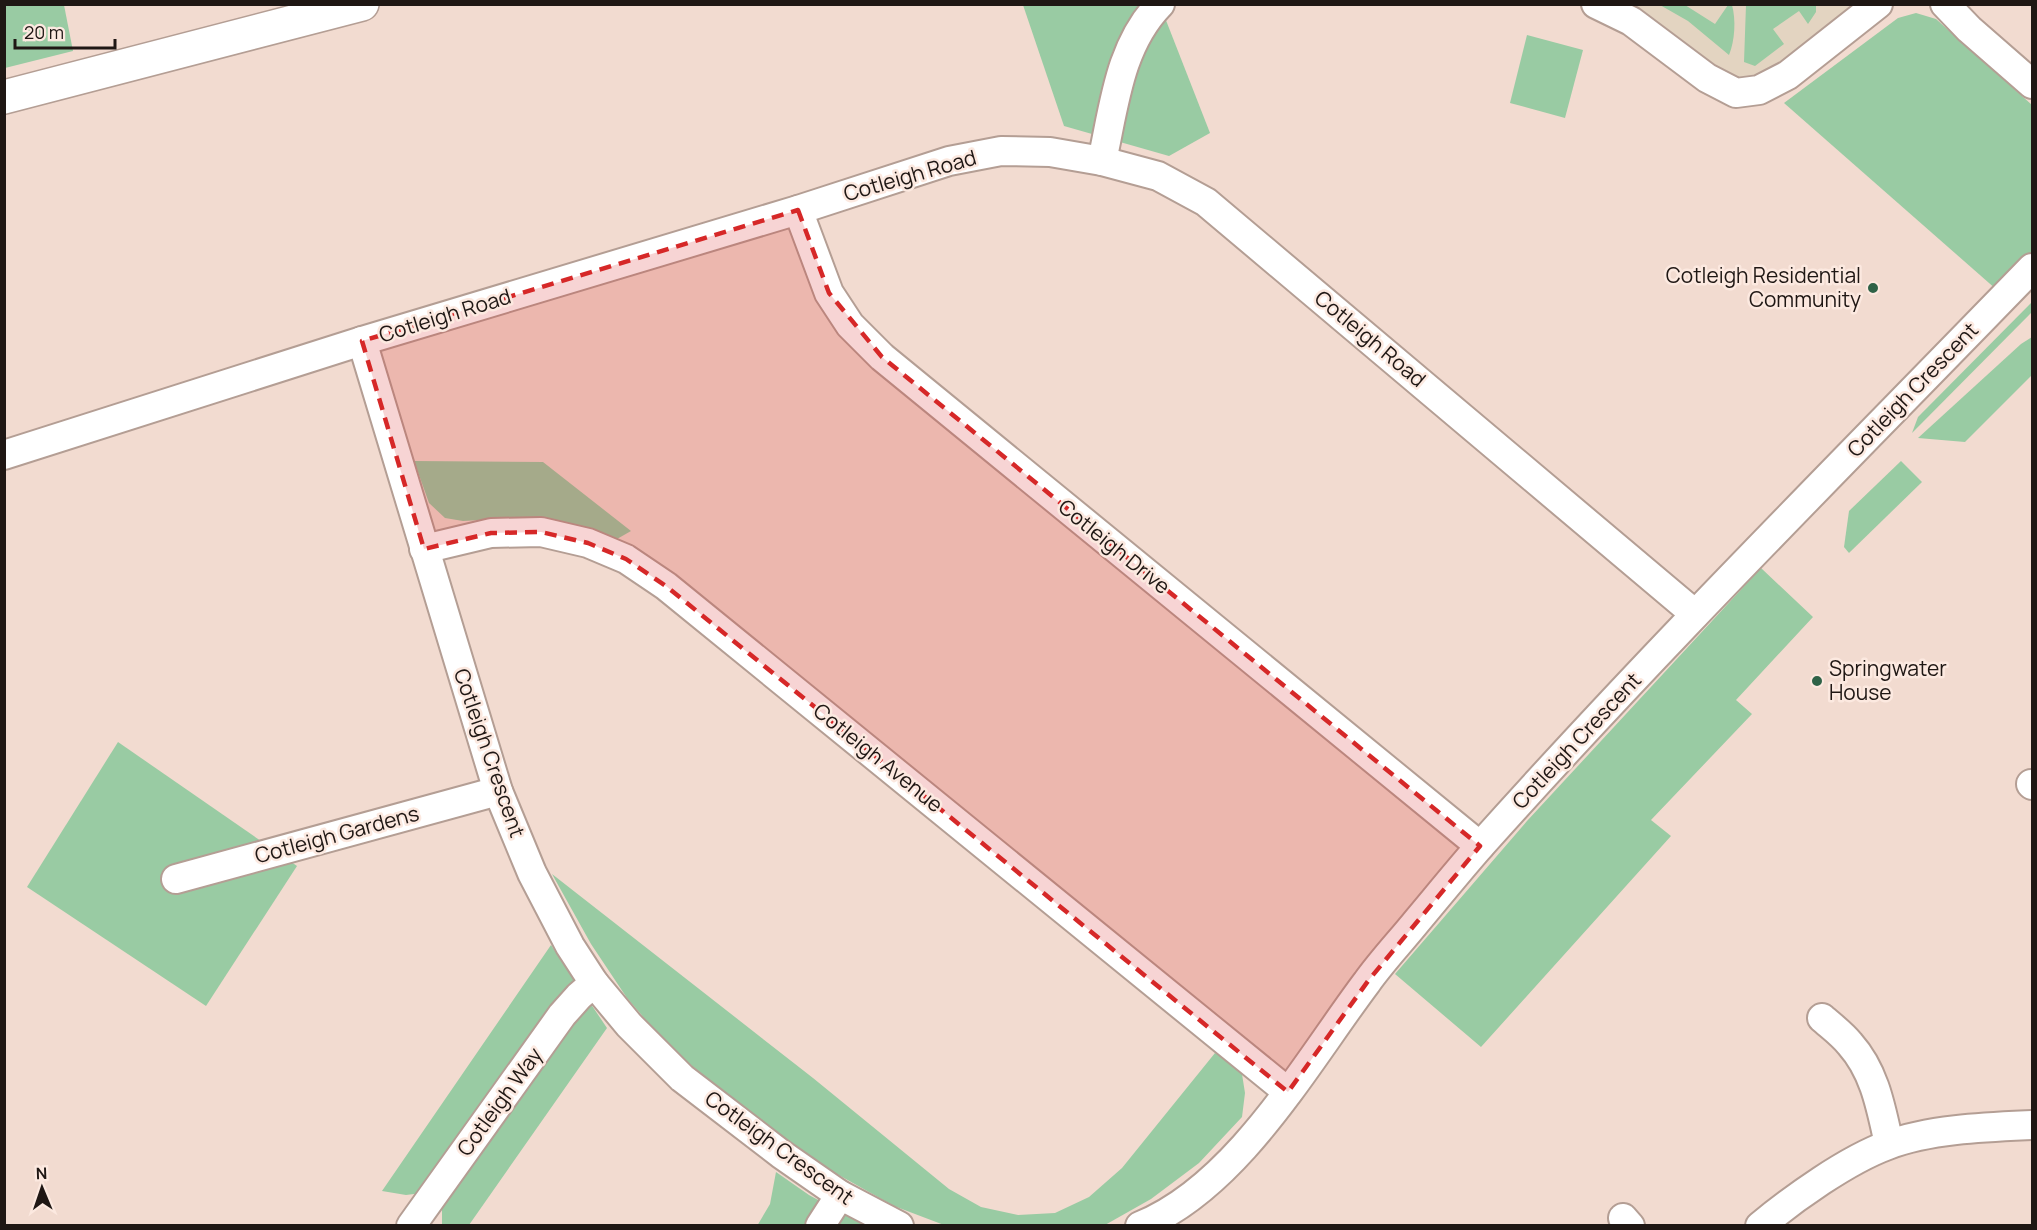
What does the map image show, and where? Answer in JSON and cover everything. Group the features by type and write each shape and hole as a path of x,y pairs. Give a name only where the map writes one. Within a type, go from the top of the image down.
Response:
{"street":[{"path":"4,97 362,4"},
{"path":"1102,161 1119,78 1132,44 1152,12 1160,4"},
{"path":"1596,4 1631,21 1707,78 1736,93 1759,90 1788,75 1878,4"},
{"path":"1945,4 1969,29 2032,84"},
{"name":"Cotleigh Road","path":"4,455 362,341 798,210 949,161 1001,152 1050,152 1102,161 1158,176 1206,202 1695,614"},
{"name":"Cotleigh Drive","path":"798,210 829,293 850,325 882,357 1480,846"},
{"name":"Cotleigh Crescent","path":"1140,1226 1156,1219 1205,1187 1240,1150 1288,1092 1368,981 1480,846 1695,614 2032,268"},
{"name":"Cotleigh Crescent","path":"362,341 498,791 532,873 570,946 594,983 629,1025 682,1078 840,1196 899,1226"},
{"name":"Cotleigh Avenue","path":"424,549 491,533 541,532 588,543 626,559 666,586 1288,1092"},
{"name":"Cotleigh Gardens","path":"176,879 498,791"},
{"name":"Cotleigh Way","path":"411,1226 562,1015 594,983"},
{"path":"1822,1018 1849,1042 1866,1065 1880,1104 1888,1144"},
{"path":"1760,1226 1846,1165 1888,1144 1936,1133 1986,1127 2032,1125"},
{"path":"820,1226 840,1196"}],"highlighted area":[{"path":"798,210 829,293 882,357 1480,846 1368,981 1288,1092 666,586 626,559 588,543 541,532 491,533 424,549 362,341"}],"shaded area":[{"path":"1596,5 1878,5 1759,90"}],"green space":[{"path":"64,5 73,51 5,68 5,6"},
{"path":"1023,5 1160,5 1210,133 1169,156 1064,126"},
{"path":"1660,5 1685,5 1715,24 1728,5 1732,5 1734,30 1729,55 1688,21"},
{"path":"1746,5 1816,5 1816,12 1808,24 1799,11 1773,29 1784,44 1755,66 1744,62"},
{"path":"1916,13 1936,19 2032,105 2032,254 1997,290 1784,103 1898,18"},
{"path":"1527,35 1583,50 1565,118 1510,103"},
{"path":"2032,302 2032,312 1912,433 1918,417"},
{"path":"2032,337 2032,375 1965,442 1918,438 2021,344"},
{"path":"414,461 543,462 631,531 617,539 553,521 500,519 463,521 445,518 429,503"},
{"path":"1901,461 1922,482 1849,553 1844,547 1849,511"},
{"path":"1761,568 1813,617 1736,700 1752,714 1651,820 1671,836 1481,1047 1395,974 1527,821"},
{"path":"118,742 297,866 206,1006 27,887"},
{"path":"552,874 813,1078 949,1189 981,1207 1018,1215 1055,1213 1089,1197 1122,1168 1215,1053 1226,1058 1242,1074 1245,1093 1242,1117 1199,1163 1151,1199 1105,1225 944,1225 894,1206 819,1164 740,1105 669,1047 627,998 591,944"},
{"path":"551,945 607,1028 469,1225 442,1225 442,1208 422,1193 406,1195 382,1191"},
{"path":"776,1172 809,1195 864,1225 757,1226 770,1204"}],"place":[{"name":"Cotleigh Residential Community","path":"1873,288"},
{"name":"Springwater House","path":"1817,681"}]}
